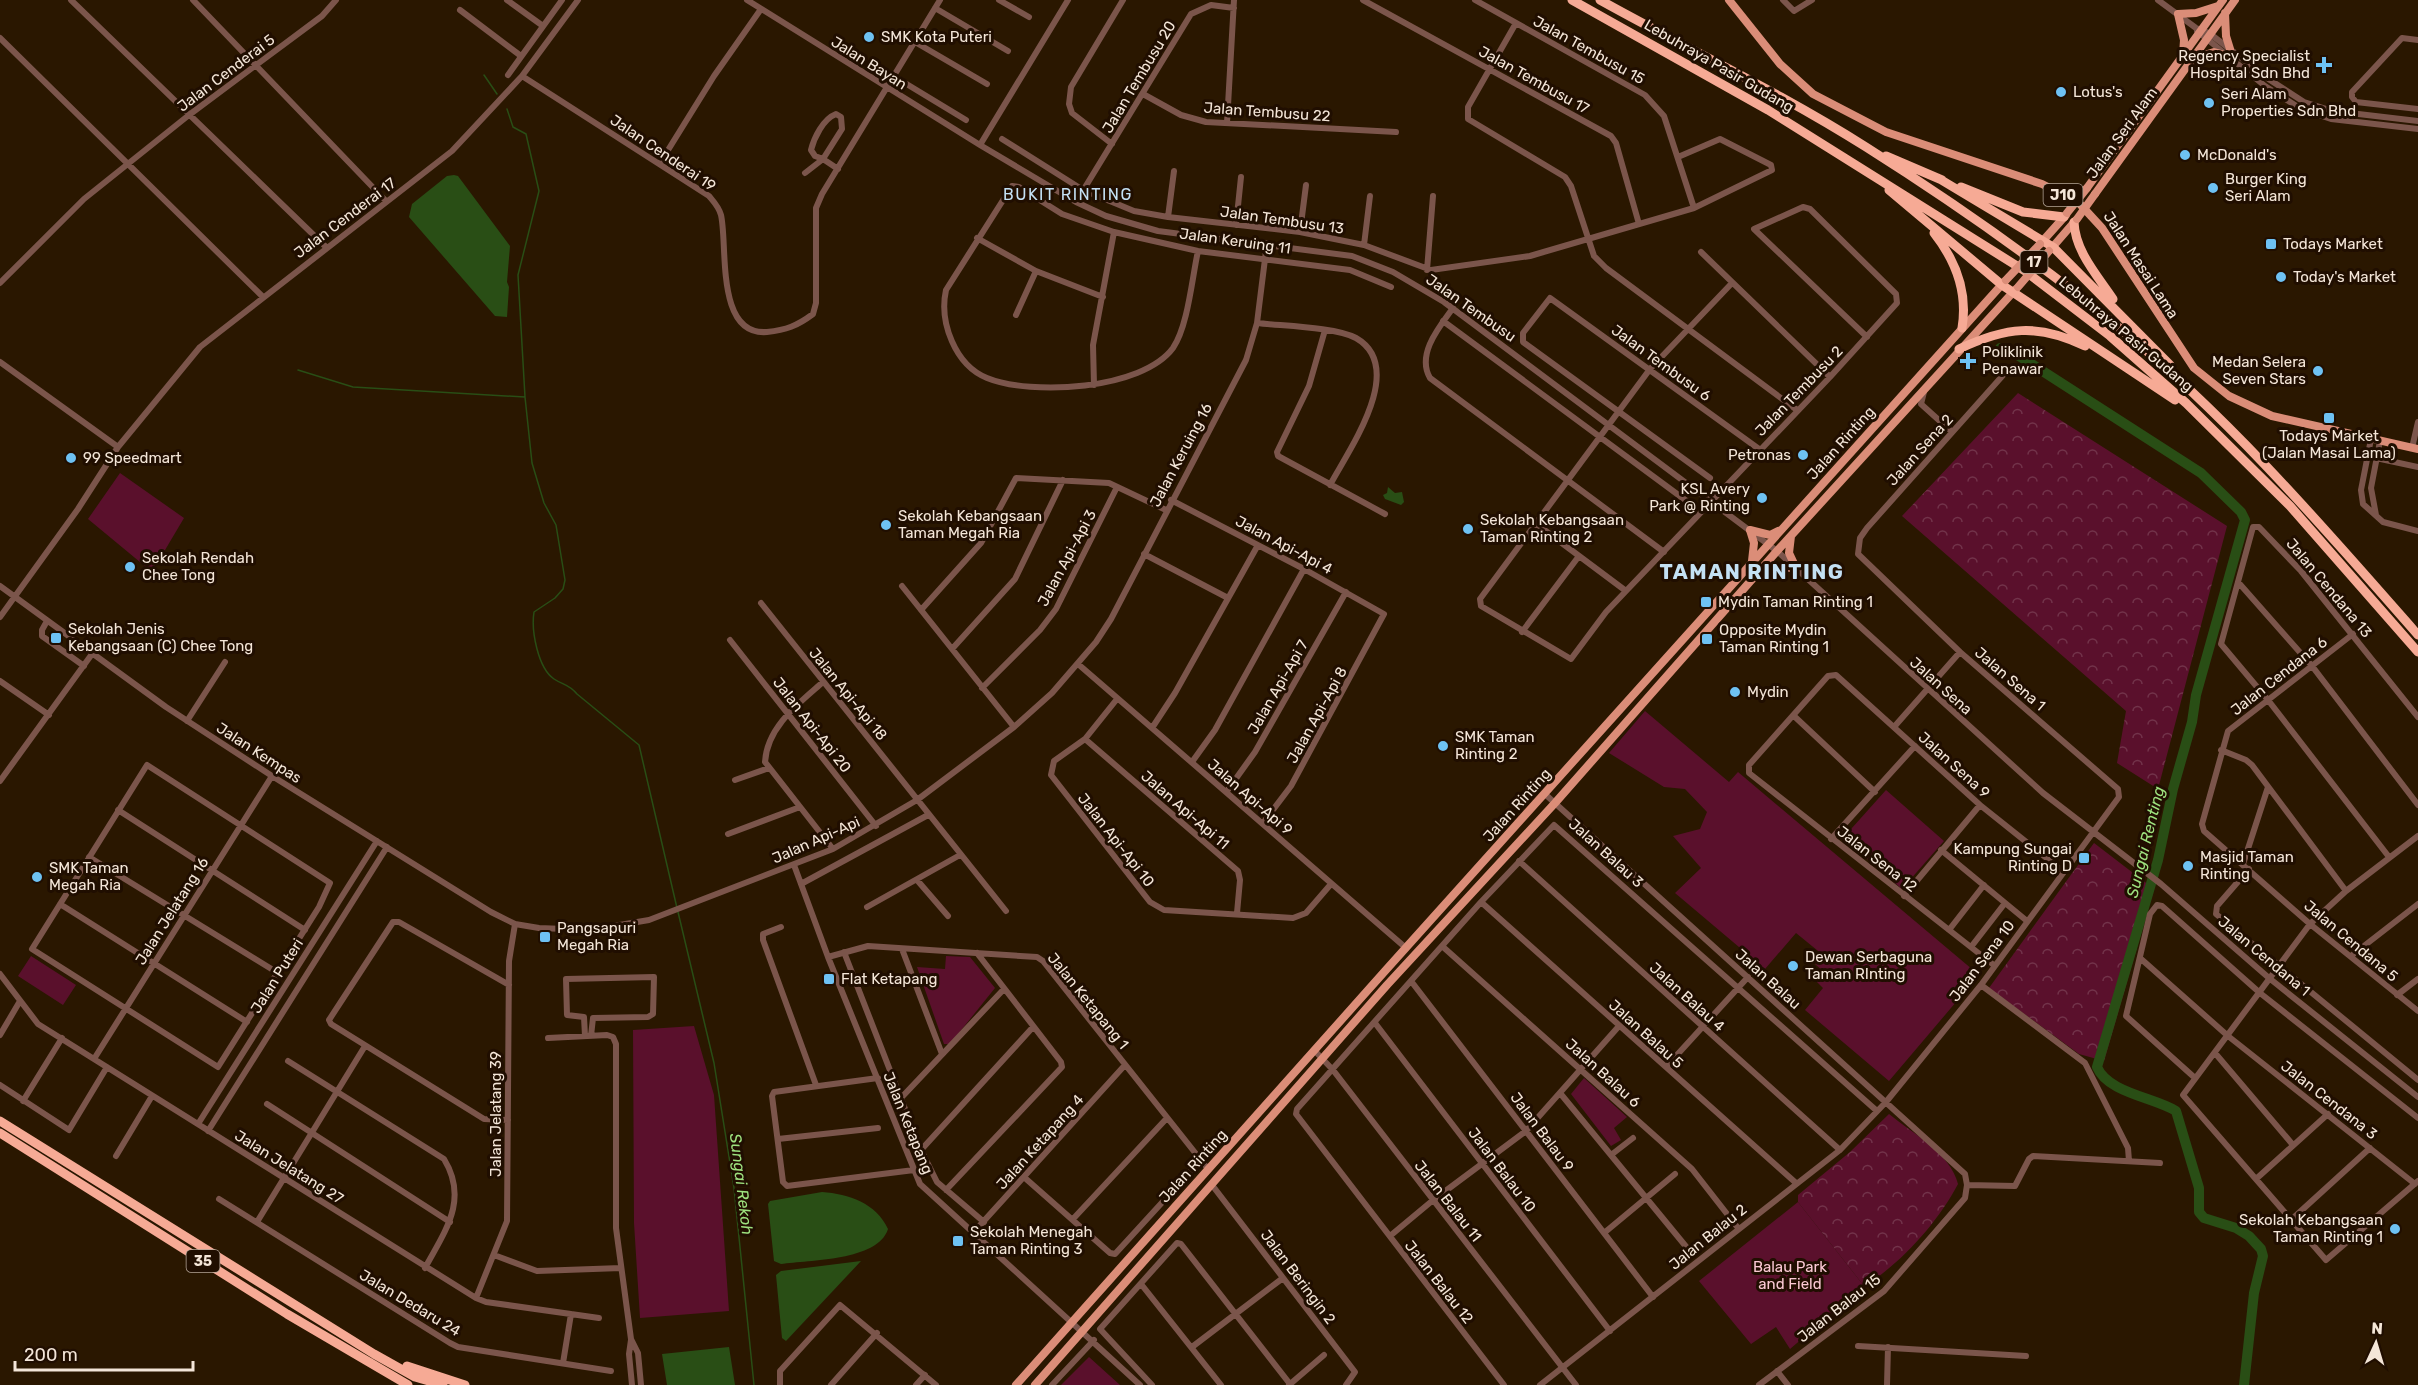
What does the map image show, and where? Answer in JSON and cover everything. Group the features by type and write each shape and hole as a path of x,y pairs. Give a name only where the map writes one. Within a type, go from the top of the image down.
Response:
{"highway":[{"name":"Lebuhraya Pasir Gudang","path":"1572,0 1768,110 2025,271 2110,336 2202,418 2290,506 2418,652"},
{"name":"Lebuhraya Pasir Gudang","path":"1600,0 1866,147 2034,262 2119,328 2192,391 2339,544 2418,635"},
{"path":"1866,147 2023,212 2065,215"},
{"path":"1868,173 2004,283 2202,418"},
{"path":"1938,178 2051,249 2124,316 2192,391"},
{"path":"1911,207 1942,243 1959,276 1963,299 1962,328"},
{"path":"2075,220 2076,238 2085,257 2124,316"},
{"path":"1959,350 2001,333 2035,330 2065,336 2117,362"},
{"name":"35","path":"0,1121 374,1354 415,1377 443,1385"},
{"name":"35","path":"0,1133 287,1314 408,1385"},
{"path":"374,1354 465,1385"}],"main road":[{"name":"Jalan Masai Lama","path":"1729,0 1790,75 1821,99 1886,132 2042,184 2079,203 2102,228 2187,359 2208,381 2229,396 2272,416 2415,449"},
{"name":"Jalan Seri Alam","path":"2202,33 2235,0"},
{"path":"2221,3 2196,13 2178,14 2186,59 2228,52 2226,11"},
{"name":"Jalan Seri Alam","path":"2051,249 2095,194 2221,3"},
{"name":"Jalan Seri Alam","path":"2042,242 2087,188 2186,59"},
{"name":"Jalan Rinting","path":"1016,1385 1962,328 2042,242"},
{"name":"Jalan Rinting","path":"1035,1385 1323,1058 1555,803 1791,535 2051,249"},
{"path":"1750,530 1770,535 1782,529"},
{"path":"1750,530 1754,543 1752,562"},
{"path":"1758,572 1775,567 1796,568 1789,552 1791,535"}],"street":[{"path":"71,0 326,247"},
{"path":"194,0 386,201"},
{"name":"Jalan Cenderai 5","path":"0,283 84,199 189,115 322,16 336,0"},
{"path":"507,0 543,26"},
{"path":"508,75 562,0"},
{"name":"Jalan Cenderai 17","path":"0,617 78,509 118,447 200,347 262,296 452,151 522,76 578,0"},
{"name":"Jalan Bayan","path":"747,0 980,145"},
{"name":"Jalan Cenderai 19","path":"522,76 709,196 717,205 722,224 728,295 738,319 761,332 787,330 813,314 816,303 816,208 940,0"},
{"path":"999,0 1029,17"},
{"path":"980,145 1068,0"},
{"path":"1112,144 1072,113 1069,96 1071,87 1123,0"},
{"name":"Jalan Tembusu 17","path":"1363,0 1611,136 1616,143 1639,224"},
{"name":"Jalan Tembusu 15","path":"1475,0 1645,95 1664,116 1694,208"},
{"path":"1783,0 1794,11 1812,0"},
{"path":"2158,0 2301,109 2331,118 2418,129"},
{"path":"1227,123 1234,4"},
{"name":"Jalan Tembusu 20","path":"1076,202 1191,14 1211,5 1234,4"},
{"path":"935,8 1008,51"},
{"path":"660,163 714,76 761,9"},
{"path":"460,10 522,56"},
{"path":"1515,23 1468,107 1466,116 1565,177 1571,186 1594,256 1606,268 1797,410"},
{"path":"0,38 262,296"},
{"path":"2418,40 2402,38 2352,92 2352,97 2356,102 2418,109"},
{"path":"915,42 987,84"},
{"path":"2228,52 2304,102 2333,111 2418,121"},
{"path":"894,77 966,120"},
{"name":"Jalan Tembusu 22","path":"1143,93 1181,115 1206,122 1396,132"},
{"path":"805,173 823,159 842,129 841,117 836,114 826,121 813,142 811,150 815,156 823,159 838,169"},
{"name":"Jalan Tembusu 13","path":"1002,139 1083,190 1134,211 1299,232 1364,246 1427,270 1530,256 1694,208 1772,170 1771,165 1719,139 1678,157"},
{"name":"Jalan Tembusu","path":"980,145 1076,202 1106,216 1158,231 1267,243 1352,256 1419,285 1454,308 1777,551"},
{"path":"1168,217 1174,171"},
{"path":"1236,225 1241,177"},
{"path":"1299,232 1306,185"},
{"name":"Jalan Keruing 11","path":"977,238 1012,186 1019,187 1062,214 1114,232 1198,251 1350,270 1391,287"},
{"path":"1364,246 1370,196"},
{"path":"1427,270 1433,196"},
{"name":"Jalan Tembusu 2","path":"1522,632 1568,658 1574,656 1606,612 1830,377 1867,337 1897,303 1896,294 1810,209 1803,207 1754,229 1867,337"},
{"path":"1094,385 1092,354 1114,232"},
{"path":"1103,297 1036,271 977,238 946,290 942,306 950,335 965,361 988,378 1025,385 1094,385 1124,379 1147,370 1174,347 1181,331 1198,251"},
{"name":"Jalan Keruing 16","path":"1078,664 1111,619 1245,360 1257,323 1267,243"},
{"path":"1701,252 1830,377"},
{"path":"1016,315 1036,271"},
{"path":"1579,555 1522,632 1481,606 1480,599 1650,369 1732,283"},
{"name":"Jalan Tembusu 6","path":"1618,413 1523,342 1522,338 1550,297 1759,449"},
{"path":"1454,308 1431,341 1427,365 1430,378 1664,552"},
{"path":"1443,321 1692,505"},
{"path":"1257,323 1325,330 1356,338 1374,357 1377,370 1375,395 1367,417 1330,485"},
{"path":"1325,330 1308,386 1278,447 1278,456 1385,514"},
{"path":"0,362 118,447"},
{"name":"Jalan Sena 2","path":"1857,546 1867,528 2006,373"},
{"path":"1926,386 1921,404 1952,432"},
{"path":"1618,413 1710,478"},
{"path":"2415,449 2418,422"},
{"path":"2371,439 2361,490 2363,504 2383,522 2418,531"},
{"path":"2376,516 2371,488 2380,441"},
{"path":"2376,458 2418,467"},
{"path":"921,610 981,543 1016,478 1101,482 1166,510"},
{"path":"952,650 1016,579 1063,480"},
{"name":"Jalan Api-Api 3","path":"982,688 1040,630 1056,609 1117,487"},
{"name":"Jalan Api-Api 4","path":"1171,500 1304,568 1384,614"},
{"path":"1535,524 1626,591"},
{"name":"Jalan Cendana 13","path":"2238,582 2252,529 2258,526 2301,570 2418,717"},
{"path":"1152,728 1175,693 1258,545"},
{"name":"Jalan Sena 1","path":"1857,546 1861,560 1960,652 2118,789 2119,797 2094,833"},
{"name":"Jalan Sena","path":"1777,551 2043,793 2094,833"},
{"path":"1144,554 1228,598"},
{"path":"1192,762 1215,730 1304,568"},
{"path":"2238,582 2221,644 2268,700 2389,857"},
{"path":"2238,582 2312,666 2418,806"},
{"name":"Jalan Kempas","path":"0,586 187,721 387,848 515,924"},
{"path":"902,586 1014,727"},
{"name":"Jalan Api-Api 7","path":"1227,791 1255,752 1346,592"},
{"name":"Jalan Api-Api 18","path":"761,603 1006,911"},
{"name":"Jalan Api-Api 8","path":"1263,823 1291,786 1384,614"},
{"path":"47,621 42,630 42,636 84,666"},
{"name":"Jalan Cendana 6","path":"2243,864 2204,831 2202,824 2228,731 2353,634"},
{"name":"Jalan Api-Api 20","path":"730,640 876,826"},
{"path":"1894,727 1960,652"},
{"path":"0,781 92,654"},
{"path":"187,721 225,662"},
{"name":"Jalan Api-Api 9","path":"1078,664 1406,948"},
{"name":"Jalan Api-Api","path":"515,924 590,930 649,920 833,849 917,800 1014,727 1078,664"},
{"name":"Jalan Sena 9","path":"1794,716 1832,674 1980,805 2064,872"},
{"path":"0,681 49,715"},
{"path":"823,682 787,713 765,753 765,762 833,849"},
{"name":"Jalan Api-Api 10","path":"1117,699 1085,739 1054,761 1051,775 1150,902 1164,909 1300,917 1331,884"},
{"path":"1794,716 1875,792"},
{"name":"Jalan Sena 12","path":"1794,716 1748,769 1749,773 1995,966"},
{"name":"Jalan Api-Api 11","path":"1085,739 1238,871 1240,880 1238,913"},
{"path":"1831,839 1915,746"},
{"path":"2221,750 2246,760 2346,891"},
{"path":"147,765 330,883 331,888 218,1067 32,949 118,810 147,765"},
{"path":"735,780 769,768"},
{"name":"Jalan Jelatang 16","path":"94,1059 272,776"},
{"path":"2243,864 2268,787"},
{"name":"Jalan Balau","path":"1546,795 1965,1174 1967,1185"},
{"path":"1904,896 1980,805"},
{"path":"728,834 800,807"},
{"path":"118,810 305,930"},
{"path":"801,884 928,815"},
{"name":"Jalan Balau 3","path":"1390,1236 1296,1114 1297,1109 1481,902 1556,825 1877,1111"},
{"name":"Jalan Cendana 1","path":"2094,833 2161,884 2269,978 2418,1097"},
{"name":"Jalan Sena 10","path":"1886,1102 1981,985 2094,833"},
{"path":"2416,1182 2330,1259 2326,1260 2183,1095 2310,924 2346,891 2418,836"},
{"name":"Jalan Puteri","path":"198,1124 377,841"},
{"name":"Jalan Puteri","path":"208,1131 387,848"},
{"path":"1941,850 2027,921"},
{"path":"867,907 960,855"},
{"path":"89,857 278,973"},
{"name":"Jalan Balau 4","path":"1519,861 1840,1150"},
{"name":"Jalan Cendana 5","path":"2243,864 2310,924 2418,1011"},
{"name":"Jalan Ketapang","path":"794,865 828,957 914,1170 926,1191 1094,1340 1140,1385"},
{"name":"Jalan Cendana 1","path":"2249,869 2214,910 2277,967 2418,1080"},
{"path":"917,880 948,916"},
{"path":"1949,930 1984,885"},
{"name":"Jalan Balau 5","path":"1481,902 1796,1183"},
{"path":"1971,947 2005,903"},
{"path":"60,904 247,1022"},
{"path":"2351,956 2418,904"},
{"path":"2195,1078 2127,1017 2150,914 2157,905 2162,906 2214,950 2260,993 2418,1118"},
{"path":"508,1120 484,1119 365,1046 330,1020 388,924 393,922 399,922 509,985"},
{"name":"Jalan Jelatang 39","path":"476,1298 507,1221 509,985 510,948 515,924"},
{"path":"781,927 763,934 763,940 816,1085"},
{"name":"Jalan Ketapang 1","path":"828,957 868,946 1037,957 1044,960 1208,1169"},
{"name":"Jalan Balau 6","path":"1442,946 1692,1169 1738,1228"},
{"path":"902,949 942,1054"},
{"path":"844,952 921,1150 937,1182 984,1222"},
{"path":"946,1190 1062,1067 1061,1062 977,953"},
{"name":"Jalan Cendana 3","path":"2140,958 2228,1036 2416,1182"},
{"name":"Jalan Jelatang 27","path":"0,974 39,1024 476,1298 486,1302 599,1318"},
{"path":"654,977 653,1014 648,1017 593,1018 588,1036 584,1017 567,1015 566,979 654,977"},
{"path":"1666,1067 1748,977"},
{"path":"2397,994 2418,978"},
{"name":"Jalan Balau 9","path":"1411,981 1653,1297"},
{"path":"1981,985 2085,1063 2128,1148 2129,1161"},
{"path":"901,1098 1004,989"},
{"path":"0,1035 20,1001"},
{"name":"Jalan Balau 10","path":"1375,1023 1610,1331"},
{"name":"Jalan Balau 12","path":"1504,1385 1390,1236 1432,1201 1526,1131 1619,1026"},
{"path":"921,1150 1033,1027"},
{"path":"548,1038 607,1035 613,1037 616,1044 616,1228 632,1339 638,1353 641,1385"},
{"path":"24,1101 62,1038"},
{"path":"257,1222 365,1046"},
{"name":"Jalan Balau 11","path":"1314,1050 1333,1070 1576,1385"},
{"path":"2215,1053 2293,1145"},
{"path":"288,1061 444,1159 453,1174 455,1194 450,1222 425,1268"},
{"name":"Jalan Ketapang 4","path":"973,1233 1125,1065"},
{"path":"0,1085 69,1130 107,1067"},
{"path":"878,1078 774,1092 772,1096 785,1185 914,1170"},
{"path":"1560,1093 1688,1249"},
{"path":"116,1156 152,1096"},
{"name":"Jalan Balau 2","path":"1540,1385 1840,1150 1886,1102"},
{"path":"267,1104 450,1222"},
{"path":"2256,1179 2328,1114"},
{"path":"1072,1219 1167,1118"},
{"path":"778,1139 878,1128"},
{"path":"1611,1155 1633,1138"},
{"path":"2291,1220 2370,1148"},
{"path":"1967,1185 2015,1186 2028,1159 2033,1156 2160,1163"},
{"path":"1025,1178 1115,1254 1200,1161"},
{"path":"1604,1233 1675,1174"},
{"name":"Jalan Beringin 2","path":"1212,1185 1355,1372 1346,1385"},
{"name":"Jalan Balau 15","path":"1760,1385 1768,1382 1777,1371 1884,1291 1965,1198 1967,1185"},
{"name":"Jalan Dedaru 24","path":"219,1199 458,1347 611,1371"},
{"path":"1152,1385 1101,1332 1101,1326 1177,1243 1181,1244 1237,1313 1289,1384 1324,1355"},
{"path":"494,1254 537,1271 621,1268"},
{"path":"1192,1347 1283,1278"},
{"path":"1141,1284 1221,1385"},
{"path":"780,1385 780,1371 840,1305 936,1385"},
{"path":"563,1363 571,1314"},
{"path":"831,1385 877,1334"},
{"path":"632,1339 629,1354 632,1385"},
{"path":"1052,1385 1094,1340"},
{"path":"1858,1346 2026,1356"},
{"path":"1887,1385 1888,1347"},
{"path":"1777,1371 1788,1385"},
{"path":"916,1385 925,1375"}],"green space":[{"path":"2018,393 2227,526 2158,789 2117,763 2126,711 1902,516"},
{"path":"120,473 184,518 152,572 88,519"},
{"path":"1645,711 1729,782 1738,772 1979,975 1889,1081 1805,1010 1823,988 1817,982 1824,972 1815,964 1823,955 1796,933 1765,969 1675,893 1701,868 1673,836 1700,829 1707,812 1685,789 1664,787 1609,753"},
{"path":"1886,790 1944,841 1902,889 1843,838"},
{"path":"2094,843 2154,889 2104,1061 2079,1054 1989,988"},
{"path":"31,956 76,985 63,1005 18,976"},
{"path":"946,956 970,957 995,988 950,1044 944,1044 917,967 945,969"},
{"path":"694,1026 714,1095 729,1311 640,1318 634,1223 633,1030"},
{"path":"1584,1078 1627,1117 1614,1128 1621,1140 1611,1146 1571,1094"},
{"path":"1889,1114 1948,1163 1958,1184 1940,1213 1917,1241 1891,1266 1864,1286 1798,1202 1798,1195 1850,1152"},
{"name":"Balau Park and Field","path":"1798,1202 1864,1286 1790,1349 1776,1327 1751,1344 1699,1281"},
{"path":"1089,1357 1120,1385 1061,1385"}],"shaded area":[{"path":"447,176 458,176 510,246 507,317 495,316 409,217 412,204"},
{"path":"1388,487 1395,493 1402,492 1404,502 1401,505 1385,499 1383,495 1387,493"},
{"path":"822,1192 842,1195 869,1206 883,1220 888,1229 882,1240 857,1253 841,1257 781,1264 774,1261 768,1204 770,1201"},
{"path":"861,1261 786,1341 782,1338 776,1275 781,1271"},
{"path":"729,1347 735,1385 667,1385 662,1354"}],"waterway":[{"path":"484,75 497,94"},
{"path":"507,109 513,127 526,134 539,191 518,275 525,397 532,463 544,503 556,525 565,580 563,589 555,598 534,612 537,648 548,674 571,688 639,745 677,908"},
{"name":"Sungai Renting","path":"2000,348 2016,354 2201,473 2241,512 2245,520 2196,695 2192,722 2173,789 2158,860 2097,1067 2103,1076 2121,1089 2176,1111 2199,1188 2199,1212 2204,1218 2236,1228 2249,1236 2261,1249 2263,1256 2254,1293 2244,1385"},
{"path":"298,370 353,387 525,397"},
{"name":"Sungai Rekoh","path":"678,912 714,1063 734,1188 754,1385"}],"place":[{"name":"SMK Kota Puteri","path":"869,37"},
{"name":"Regency Specialist Hospital Sdn Bhd","path":"2324,65"},
{"name":"Lotus's","path":"2061,92"},
{"name":"Seri Alam Properties Sdn Bhd","path":"2209,103"},
{"name":"McDonald's","path":"2185,155"},
{"name":"Burger King Seri Alam","path":"2213,188"},
{"name":"Todays Market","path":"2271,244"},
{"name":"Today's Market","path":"2281,277"},
{"name":"Poliklinik Penawar","path":"1968,361"},
{"name":"Medan Selera Seven Stars","path":"2318,371"},
{"name":"Todays Market (Jalan Masai Lama)","path":"2329,418"},
{"name":"Petronas","path":"1803,455"},
{"name":"99 Speedmart","path":"71,458"},
{"name":"KSL Avery Park @ Rinting","path":"1762,498"},
{"name":"Sekolah Kebangsaan Taman Megah Ria","path":"886,525"},
{"name":"Sekolah Kebangsaan Taman Rinting 2","path":"1468,529"},
{"name":"Sekolah Rendah Chee Tong","path":"130,567"},
{"name":"Mydin Taman Rinting 1","path":"1706,602"},
{"name":"Sekolah Jenis Kebangsaan (C) Chee Tong","path":"56,638"},
{"name":"Opposite Mydin Taman Rinting 1","path":"1707,639"},
{"name":"Mydin","path":"1735,692"},
{"name":"SMK Taman Rinting 2","path":"1443,746"},
{"name":"Kampung Sungai Rinting D","path":"2084,858"},
{"name":"Masjid Taman Rinting","path":"2188,866"},
{"name":"SMK Taman Megah Ria","path":"37,877"},
{"name":"Pangsapuri Megah Ria","path":"545,937"},
{"name":"Dewan Serbaguna Taman RInting","path":"1793,966"},
{"name":"Flat Ketapang","path":"829,979"},
{"name":"Sekolah Kebangsaan Taman Rinting 1","path":"2395,1229"},
{"name":"Sekolah Menegah Taman Rinting 3","path":"958,1241"}],"district":[{"name":"BUKIT RINTING","path":"1068,194"},
{"name":"TAMAN RINTING","path":"1752,572"}]}
